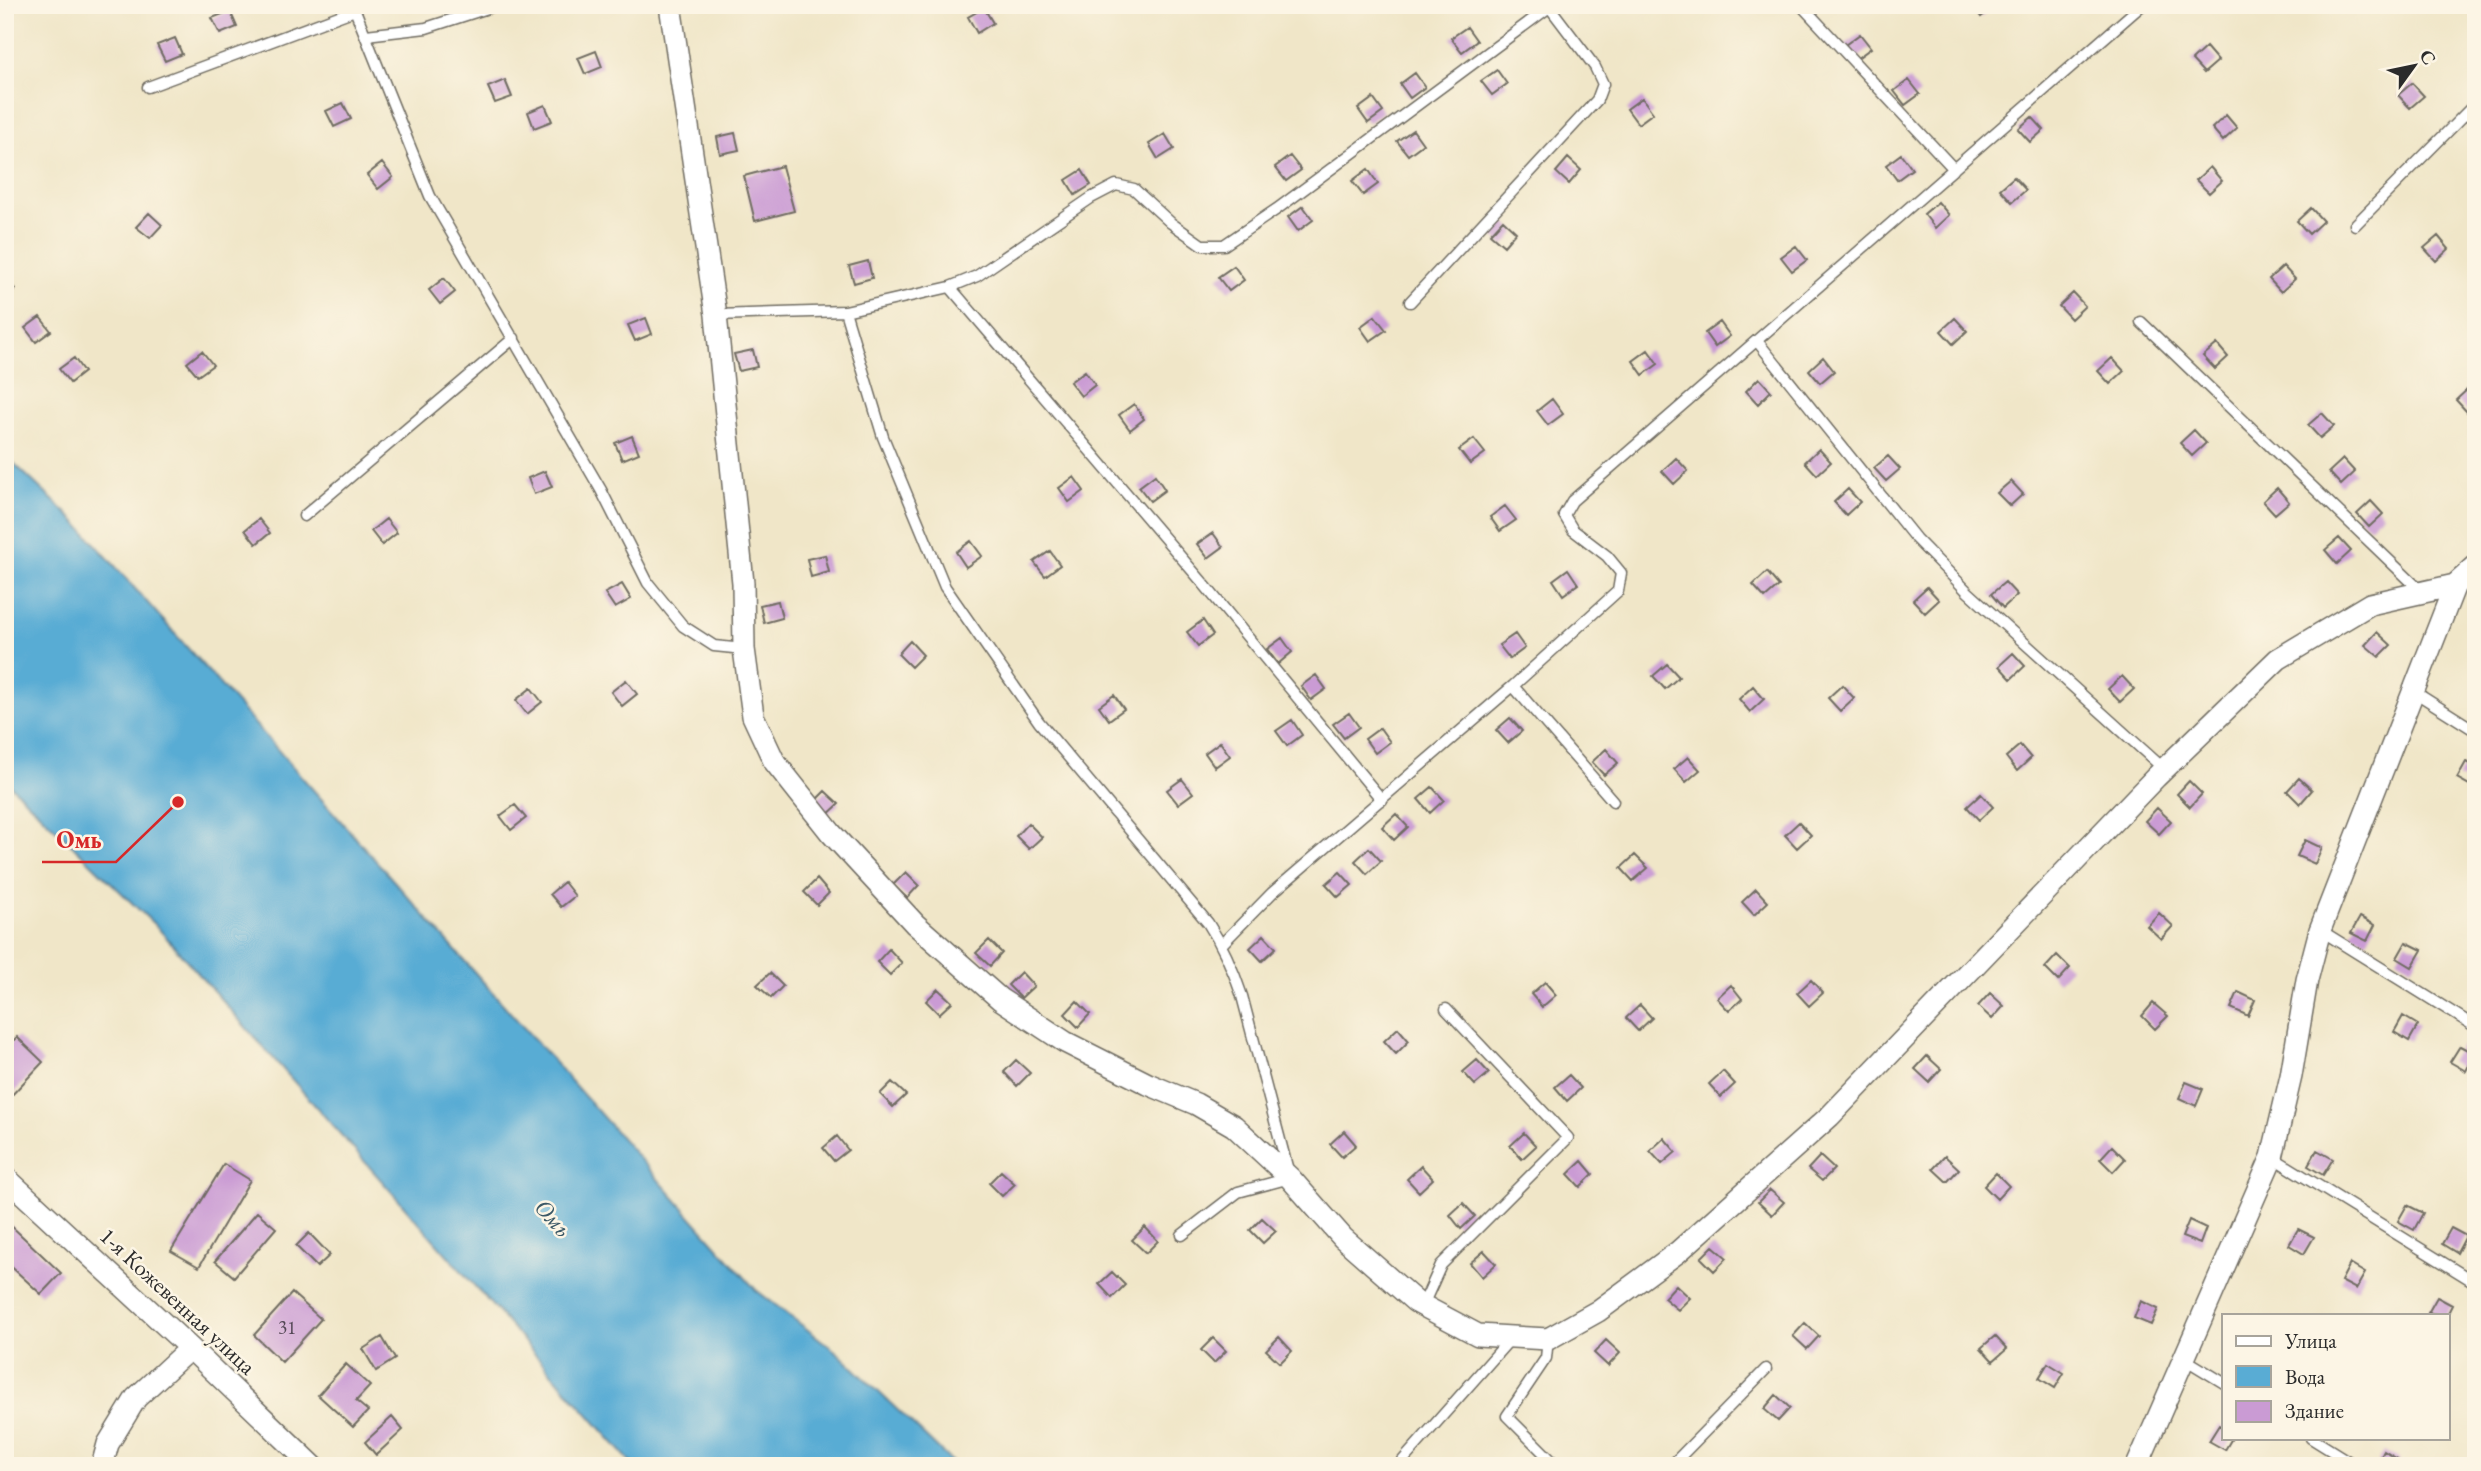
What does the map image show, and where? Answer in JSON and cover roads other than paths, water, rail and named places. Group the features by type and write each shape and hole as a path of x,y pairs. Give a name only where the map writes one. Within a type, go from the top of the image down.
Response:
{"street":[{"path":"670,5 716,315 743,583 744,649 753,716 774,761 831,834 915,924 1000,999 1065,1042 1148,1084 1196,1104 1234,1126 1290,1178 1343,1238 1423,1305 1478,1335 1548,1339 1598,1311 1678,1252 1830,1116 2164,769 2278,659 2370,604 2455,585"},
{"path":"2137,1466 2272,1157 2291,1076 2307,980 2320,930 2455,585 2476,566"},
{"name":"1-я Кожевенная улица","path":"5,1177 313,1466"},
{"path":"102,1466 108,1444 136,1398 190,1348"}],"lane":[{"path":"366,35 426,27 497,5"},
{"path":"1801,5 1954,169"},
{"path":"1222,944 1272,893 1513,686 1618,591 1621,573 1607,556 1573,530 1564,515 1572,502 2142,5"},
{"path":"716,315 845,311 950,286 977,276 1091,198 1116,185 1134,189 1171,223 1202,245 1224,245 1277,209 1550,6 1595,67 1603,84 1597,100 1410,302"},
{"path":"148,88 354,8 430,196 601,491 648,583 683,626 714,646 744,649"},
{"path":"2355,225 2476,103"},
{"path":"950,286 1203,583 1382,800"},
{"path":"845,311 883,437 945,587 1039,722 1208,923 1222,944 1242,996 1290,1178 1238,1192 1182,1235"},
{"path":"2141,321 2421,591"},
{"path":"304,516 514,338"},
{"path":"1757,341 1916,539 1968,592 2164,769"},
{"path":"1513,686 1613,801"},
{"path":"2413,691 2476,731"},
{"path":"2320,930 2476,1027"},
{"path":"1423,1305 1441,1265 1568,1138 1447,1009"},
{"path":"2272,1157 2476,1283"},
{"path":"1398,1466 1512,1337"},
{"path":"1548,1339 1546,1359 1507,1416 1557,1466"},
{"path":"2183,1358 2222,1382"},
{"path":"1671,1466 1766,1369"},
{"path":"2314,1440 2356,1466"}],"water":[{"path":"5,455 76,522 756,1290 838,1353 956,1466 634,1466 158,928 5,780"}],"place":[{"name":"Омь","path":"178,802"}]}
